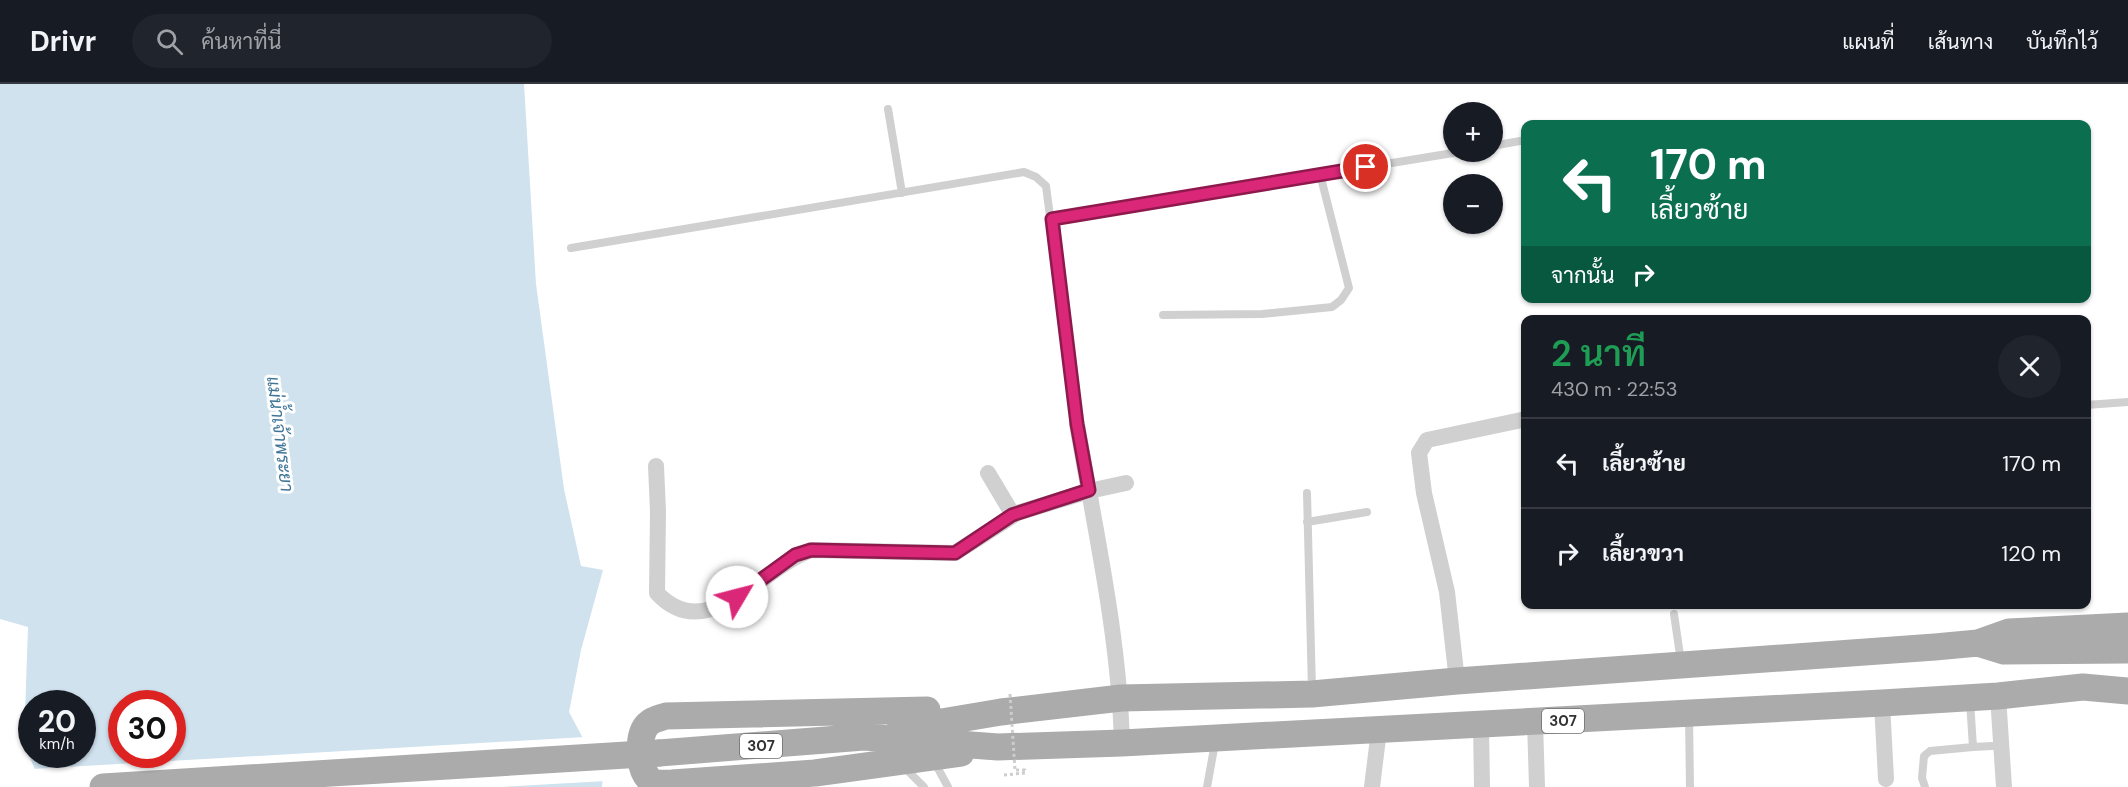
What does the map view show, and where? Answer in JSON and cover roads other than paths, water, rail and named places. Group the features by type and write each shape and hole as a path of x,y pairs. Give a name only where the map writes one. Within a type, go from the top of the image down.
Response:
{"main road":[{"name":"307","path":"103,787 659,753 864,737 1005,703 1312,694 1457,681 1978,643 2009,632 2128,626"},
{"path":"1978,643 2004,651 2128,650"},
{"path":"2083,687 2128,676"},
{"name":"307","path":"864,737 998,747 1122,743 1882,703 1998,696 2083,687 2128,691"},
{"path":"998,747 900,763 730,783 658,783 650,780 641,763 645,728 649,723 666,716 947,709 1005,703"}],"street":[{"path":"1457,681 1447,592 1424,493 1419,453 1427,440 1521,420"},
{"path":"1077,424 1110,605 1121,698 1122,743"},
{"path":"656,466 657,593 669,606 683,613 709,611 737,597 795,555 811,550 955,553 1012,515 1089,490 1126,483"},
{"path":"988,473 1012,515"},
{"path":"1998,696 2004,787"},
{"path":"1882,703 1886,779"},
{"path":"1535,723 1537,787"},
{"path":"1481,725 1482,787"},
{"path":"1372,787 1379,730"}],"lane":[{"path":"888,109 902,193"},
{"path":"1503,144 1521,141"},
{"path":"1052,219 1443,155"},
{"path":"571,248 1024,172 1036,177 1046,186 1077,424"},
{"path":"1163,315 1262,314 1332,307 1341,300 1349,288 1320,174"},
{"path":"2091,405 2128,402"},
{"path":"1306,493 1312,694"},
{"path":"1307,522 1366,513"},
{"path":"1674,614 1682,665"},
{"path":"1970,697 1973,747"},
{"path":"1689,714 1690,787"},
{"path":"1207,787 1216,738"},
{"path":"1925,787 1922,778 1924,756 1930,751 1992,746"},
{"path":"933,758 948,787"},
{"path":"900,763 924,787"}],"water":[{"name":"แม่น้ำเจ้าพระยา","path":"0,84 524,84 536,284 564,489 581,566 603,570 581,650 569,712 603,776 602,787 42,787 34,768 96,768 96,690 26,690 28,627 0,619"}]}
